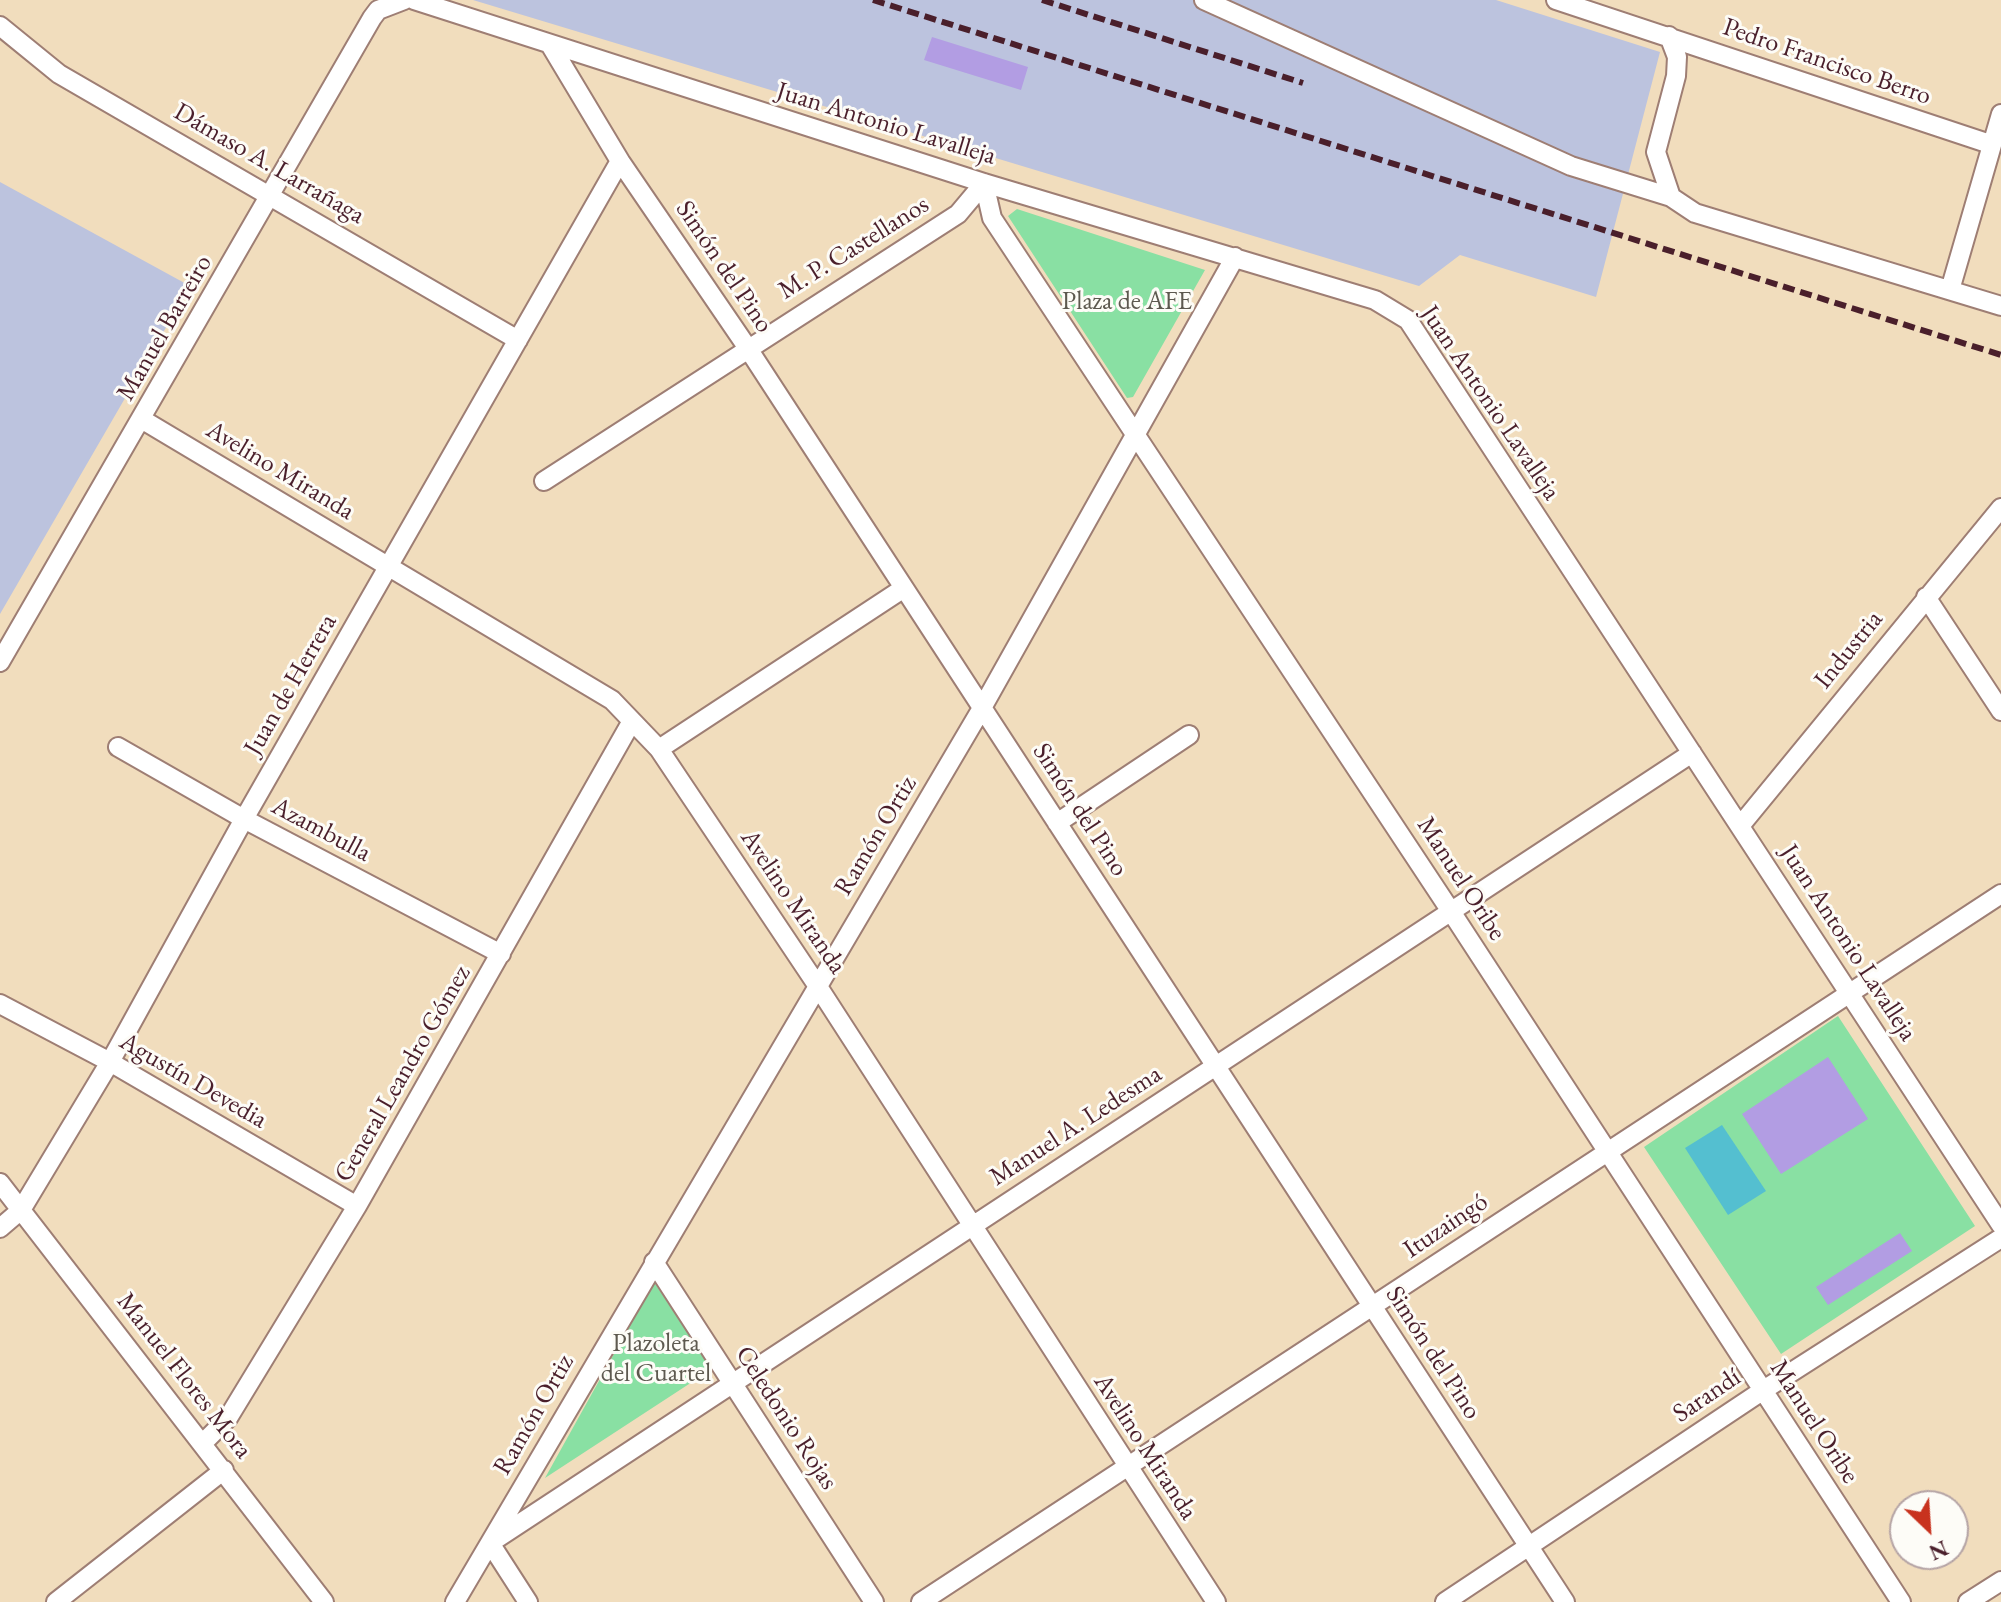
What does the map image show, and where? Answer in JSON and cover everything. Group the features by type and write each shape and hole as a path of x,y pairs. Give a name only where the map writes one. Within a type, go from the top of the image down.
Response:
{"street":[{"name":"Manuel Barreiro","path":"0,662 143,420 372,18 378,10 404,0"},
{"name":"Juan Antonio Lavalleja","path":"414,0 984,183 1375,300 1408,320 2001,1225"},
{"path":"1204,0 1571,166 1671,197 1695,213 2001,306"},
{"name":"Pedro Francisco Berro","path":"1556,0 1990,144"},
{"name":"Dámaso A. Larrañaga","path":"0,26 59,74 518,340"},
{"path":"1669,36 1677,57 1676,76 1656,152 1671,197"},
{"name":"Simón del Pino","path":"551,46 620,161 747,347 1565,1602"},
{"path":"1950,290 2001,114"},
{"name":"Juan de Herrera","path":"0,1228 21,1210 110,1062 244,819 620,161"},
{"name":"M. P. Castellanos","path":"544,481 747,347 958,214 984,183"},
{"name":"Manuel Oribe","path":"984,183 992,218 1452,913 1901,1602"},
{"name":"Ramón Ortiz","path":"455,1602 982,708 1235,257"},
{"name":"Avelino Miranda","path":"143,420 589,685 612,700 659,749 817,985 1216,1602"},
{"name":"Industria","path":"1740,826 2001,508"},
{"path":"659,749 904,588"},
{"path":"1926,597 2001,711"},
{"name":"General Leandro Gómez","path":"203,1443 228,1418 357,1206 632,721"},
{"path":"1057,823 1189,735"},
{"name":"Azambulla","path":"118,747 244,819 501,954"},
{"name":"Manuel A. Ledesma","path":"490,1543 1692,753"},
{"name":"Ituzaingó","path":"921,1602 2001,894"},
{"name":"Agustín Devedia","path":"0,1004 110,1062 357,1206"},
{"name":"Manuel Flores Mora","path":"0,1183 324,1602"},
{"name":"Sarandí","path":"1445,1602 1762,1391 2001,1238"},
{"name":"Celedonio Rojas","path":"654,1262 874,1602"},
{"path":"56,1602 224,1470"},
{"path":"490,1543 528,1602"},
{"path":"1968,1602 2001,1581"}],"shaded area":[{"path":"473,0 1496,0 1660,52 1596,297 1460,255 1419,286"},
{"path":"0,182 190,286 0,614"}],"green space":[{"name":"Plaza de AFE","path":"1017,209 1205,270 1133,397 1127,398 1008,216"},
{"path":"1838,1016 1975,1226 1781,1354 1644,1147"},
{"name":"Plazoleta del Cuartel","path":"654,1282 712,1369 545,1478"}],"water":[{"path":"1722,1125 1766,1191 1728,1215 1685,1148"}],"building":[{"path":"932,37 1028,67 1021,90 924,60"},
{"path":"1828,1057 1868,1119 1781,1174 1742,1114"},
{"path":"1900,1233 1912,1251 1828,1305 1816,1287"}],"railway":[{"path":"873,0 2001,355"},
{"path":"1042,0 1303,83"}]}
